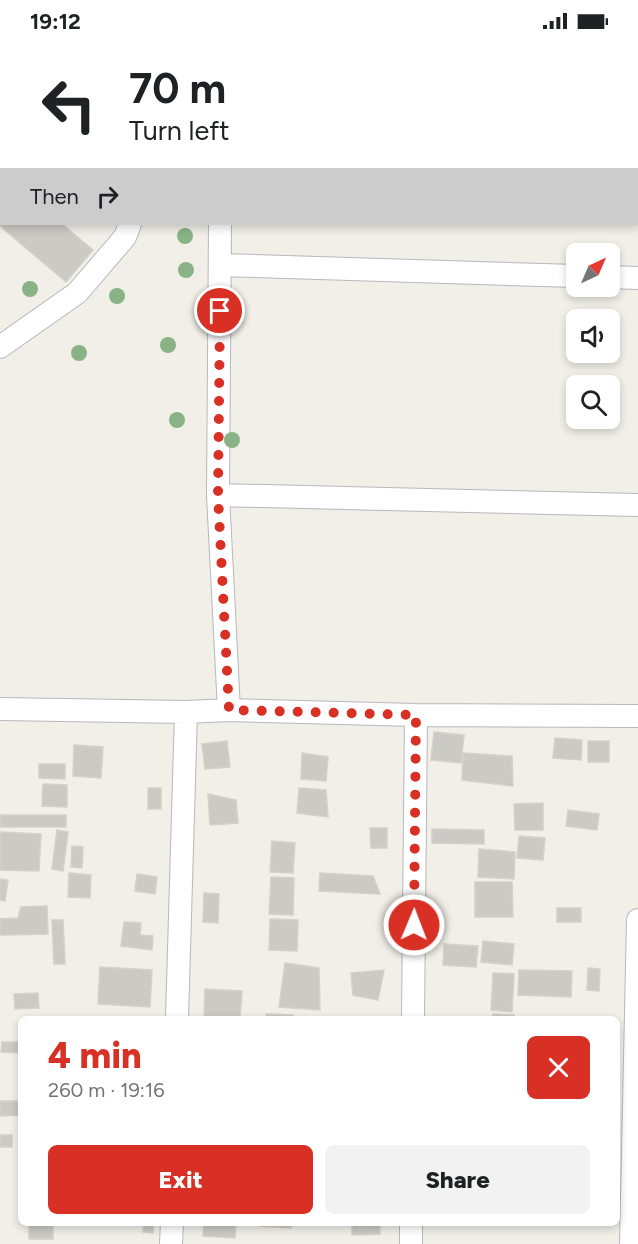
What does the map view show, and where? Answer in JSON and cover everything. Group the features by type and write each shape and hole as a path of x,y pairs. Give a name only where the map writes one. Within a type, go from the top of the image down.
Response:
{"street":[{"path":"0,347 77,293 125,237 130,225"},
{"path":"220,225 218,495 229,710"},
{"path":"220,266 566,276"},
{"path":"620,277 638,278"},
{"path":"218,495 638,506"},
{"path":"0,709 638,716"},
{"path":"177,1016 186,712"},
{"path":"413,1016 416,715"},
{"path":"631,1244 638,920"},
{"path":"171,1244 172,1226"},
{"path":"411,1226 411,1244"}],"building":[{"path":"63,225 93,250 66,282 0,226"},
{"path":"434,732 464,735 461,763 431,760"},
{"path":"555,738 582,740 581,760 553,758"},
{"path":"227,741 230,767 205,769 202,744"},
{"path":"588,741 609,741 609,762 588,762"},
{"path":"74,745 103,747 101,778 73,776"},
{"path":"302,753 328,757 326,781 301,779"},
{"path":"463,753 512,756 513,786 462,780"},
{"path":"39,764 65,764 65,779 39,778"},
{"path":"43,784 67,785 67,807 42,806"},
{"path":"148,788 161,788 161,809 148,809"},
{"path":"299,788 326,790 328,817 297,813"},
{"path":"208,794 236,800 238,823 210,825"},
{"path":"543,803 543,830 515,830 514,804"},
{"path":"568,810 599,814 597,830 566,826"},
{"path":"0,815 66,815 66,827 0,827"},
{"path":"370,828 387,828 387,848 371,848"},
{"path":"432,829 484,830 484,844 432,843"},
{"path":"57,830 68,832 63,871 52,869"},
{"path":"0,832 41,834 39,871 0,870"},
{"path":"519,836 545,838 543,860 517,858"},
{"path":"272,841 295,843 293,873 270,872"},
{"path":"72,846 83,847 82,868 71,867"},
{"path":"479,849 515,852 514,879 478,877"},
{"path":"69,873 91,875 90,898 68,897"},
{"path":"320,873 373,876 380,894 319,891"},
{"path":"137,874 157,877 155,894 135,891"},
{"path":"271,877 294,878 293,915 269,914"},
{"path":"0,879 8,880 5,901 0,900"},
{"path":"475,882 512,882 513,917 475,917"},
{"path":"204,893 219,894 218,923 203,922"},
{"path":"47,906 48,934 0,935 0,919 18,918 21,907"},
{"path":"557,908 581,908 581,922 557,922"},
{"path":"270,919 298,920 297,951 269,950"},
{"path":"52,920 63,920 65,964 54,964"},
{"path":"124,922 141,923 140,935 153,936 152,950 121,946"},
{"path":"483,941 514,944 512,965 481,962"},
{"path":"444,944 478,946 476,967 443,965"},
{"path":"285,963 319,968 320,1010 279,1007"},
{"path":"100,967 152,970 150,1007 98,1004"},
{"path":"588,968 600,969 599,991 587,990"},
{"path":"384,970 378,1000 353,995 351,973"},
{"path":"519,970 572,971 571,997 518,995"},
{"path":"493,973 514,974 512,1012 491,1010"},
{"path":"205,989 242,991 240,1016 204,1016"},
{"path":"38,993 39,1008 15,1009 14,994"},
{"path":"266,1014 293,1015 293,1016 266,1016"},
{"path":"493,1014 514,1015 514,1016 492,1016"},
{"path":"2,1042 18,1042 18,1053 1,1052"},
{"path":"0,1101 18,1101 18,1115 0,1116"},
{"path":"0,1135 12,1135 12,1147 0,1147"},
{"path":"29,1226 53,1226 53,1239 29,1239"},
{"path":"144,1226 154,1226 153,1233 143,1232"},
{"path":"204,1226 236,1226 235,1238 203,1236"},
{"path":"260,1226 291,1226 291,1228"},
{"path":"352,1226 380,1226 380,1234 352,1235"}],"route":[{"path":"220,311 218,495 229,710 416,715 414,925"}]}
